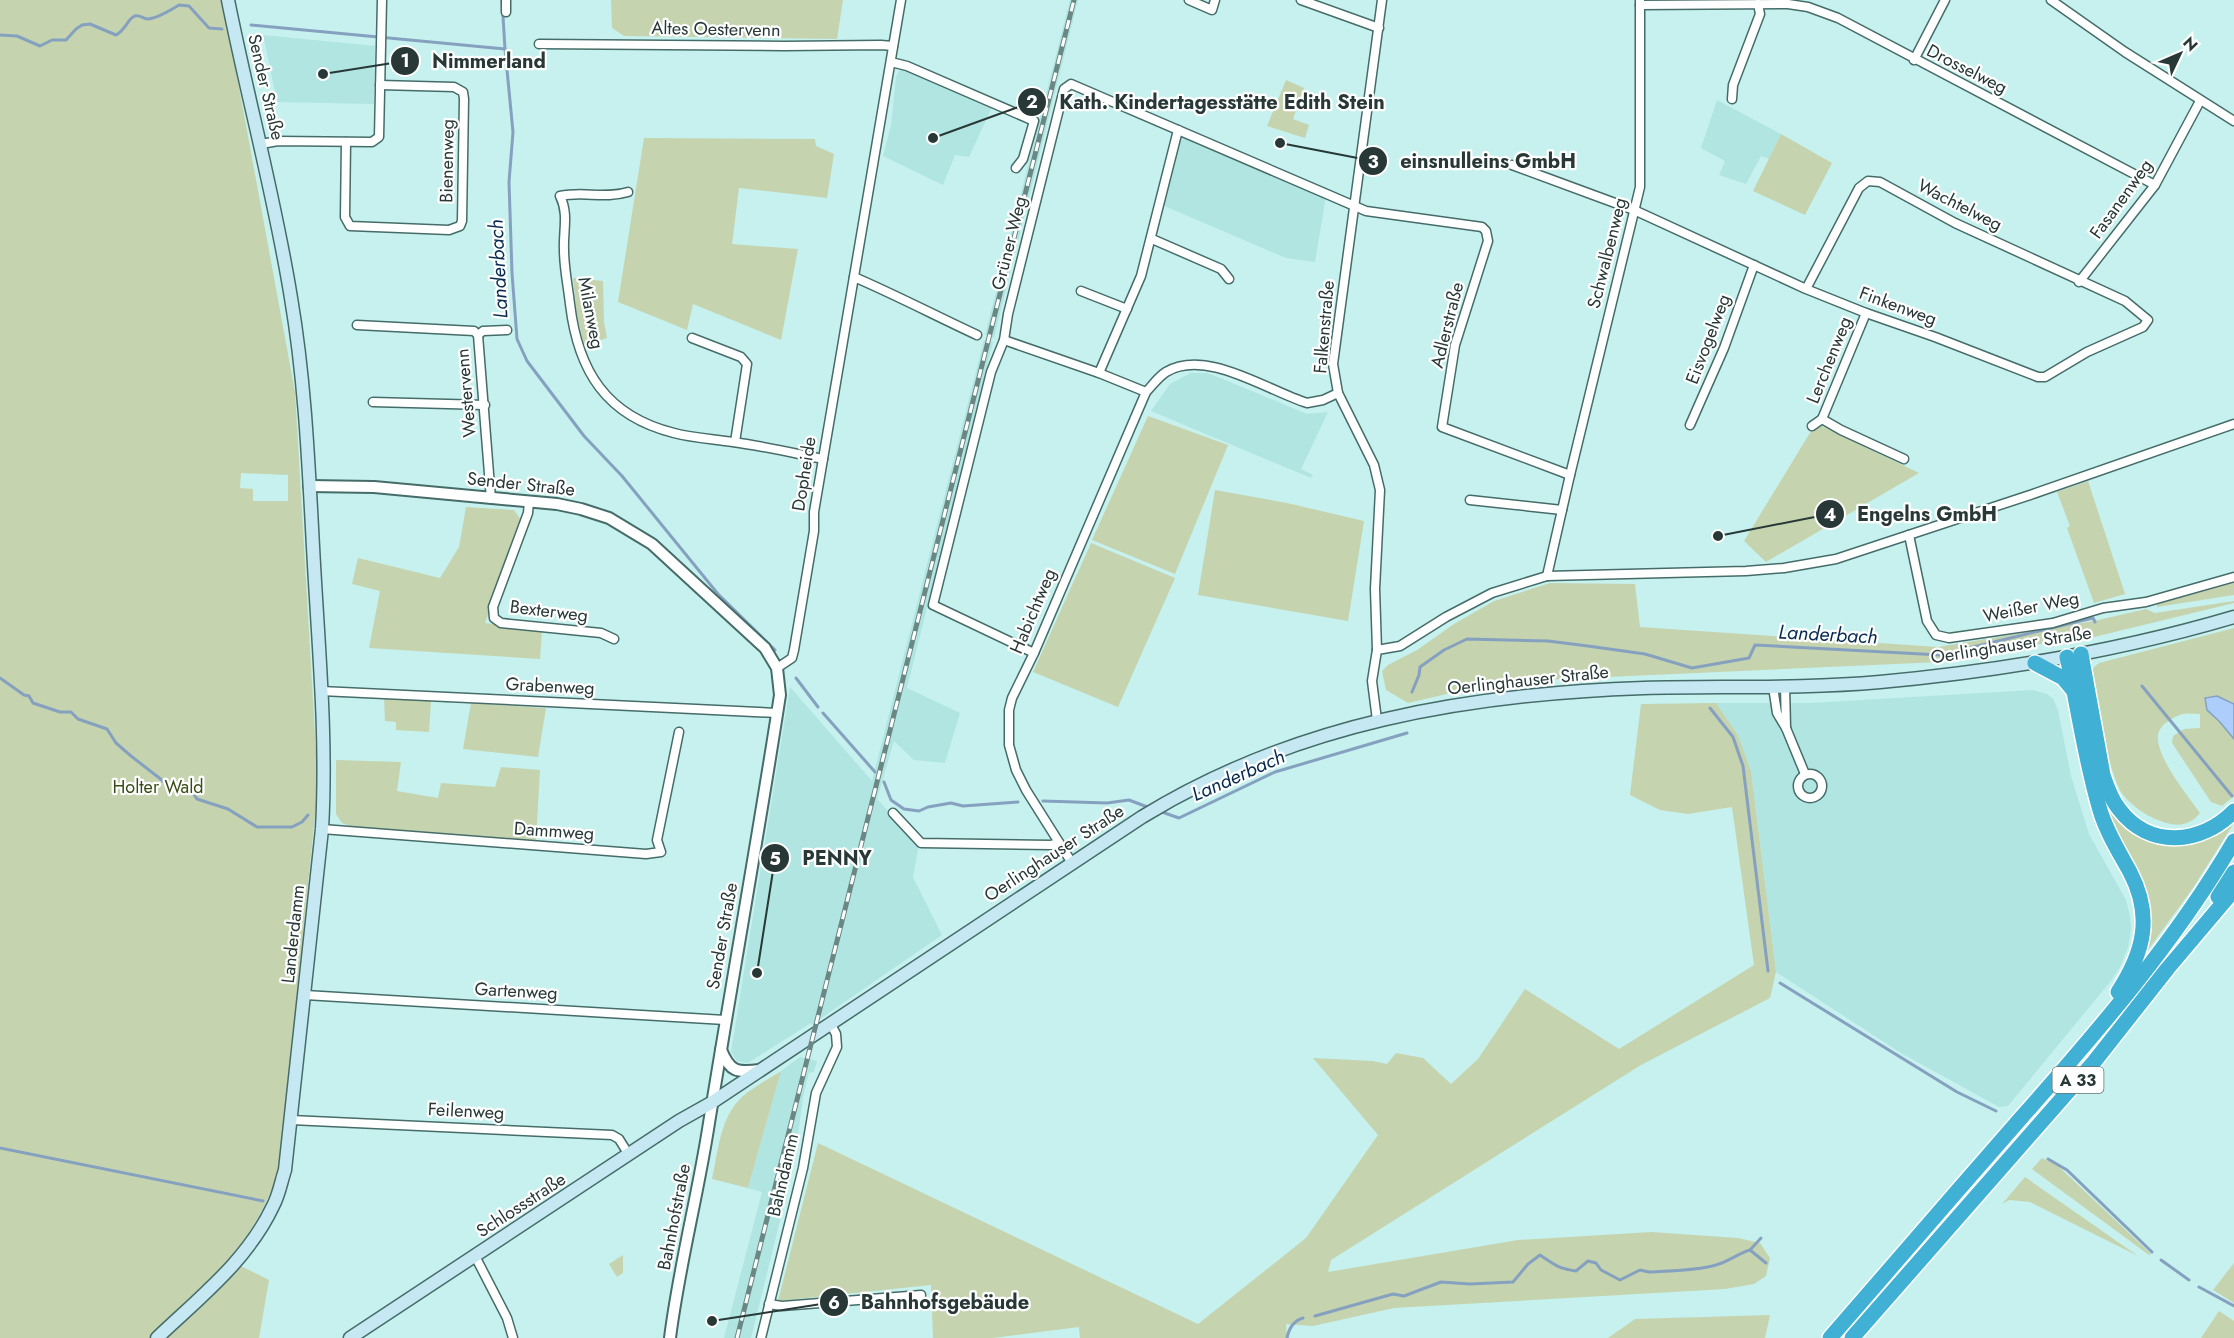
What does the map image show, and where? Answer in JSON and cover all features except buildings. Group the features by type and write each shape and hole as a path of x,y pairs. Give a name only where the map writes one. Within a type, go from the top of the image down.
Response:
{"highway":[{"path":"2074,655 2074,692 2100,811 2131,874 2141,899 2144,921 2142,945 2133,969 2076,1056"},
{"path":"2074,655 2109,793 2131,822 2162,838 2181,838 2198,834 2214,826 2234,811"},
{"path":"2035,663 2063,678 2074,692"},
{"name":"A 33","path":"1830,1338 2076,1056 2144,973 2188,912 2234,841"},
{"name":"A 33","path":"1852,1338 2094,1062 2168,968 2234,872"},
{"path":"2168,968 2234,890"}],"main road":[{"name":"Sender Straße","path":"228,0 261,144 291,298 302,380 309,486"},
{"name":"Landerdamm","path":"157,1338 213,1288 241,1258 259,1232 274,1203 285,1170 325,790 309,486"},
{"name":"Oerlinghauser Straße","path":"711,1103 1165,802 1280,750 1377,720 1473,701 1536,694 1646,688 1779,687 1880,682 2035,663 2139,642 2234,617"},
{"name":"Schlossstraße","path":"350,1338 679,1121 711,1103"}],"street":[{"path":"261,144 278,141 372,142 379,137 382,0"},
{"path":"506,0 506,12"},
{"name":"Dopheide","path":"777,668 792,657 794,650 813,534 814,512 901,0"},
{"path":"1189,0 1212,10 1215,0"},
{"path":"1302,0 1378,28"},
{"name":"Falkenstraße","path":"1377,720 1372,681 1377,650 1375,589 1380,490 1374,465 1338,393 1333,364 1382,0"},
{"path":"1914,60 1945,0"},
{"path":"2051,0 2125,52 2234,121"},
{"name":"Drosselweg","path":"1640,2 1788,3 1808,7 1838,18 2155,185"},
{"name":"Schwalbenweg","path":"1547,576 1640,187 1640,2"},
{"path":"1732,99 1733,85 1760,14 1758,4"},
{"name":"Altes Oestervenn","path":"539,44 893,46"},
{"path":"891,62 907,66 1034,121 1023,159 1016,168"},
{"name":"Grüner Weg","path":"1034,653 933,605 991,372 1004,340 1064,89 1071,84 1355,208"},
{"name":"Bienenweg","path":"346,142 345,217 350,226 449,230 460,226 462,221 463,92 454,87 380,86"},
{"name":"Fasanenweg","path":"2079,282 2155,185 2200,101"},
{"path":"1099,373 1141,276 1178,130"},
{"name":"Finkenweg","path":"1512,165 1634,210 1866,314 1935,337 2038,377 2045,377 2086,352 2143,327 2148,320"},
{"name":"Wachtelweg","path":"1806,289 1859,188 1868,180 1880,182 1955,223 2125,302 2148,320"},
{"name":"Milanweg","path":"628,192 605,196 572,194 560,196 566,212 564,250 571,317 580,354 589,374 606,396 633,419 674,433 823,459"},
{"name":"Adlerstraße","path":"1355,208 1366,212 1473,225 1482,227 1486,231 1488,241 1455,345 1442,427 1570,475"},
{"path":"1152,239 1221,269 1229,279"},
{"name":"Eisvogelweg","path":"1690,425 1724,348 1754,265"},
{"path":"854,277 908,300 932,315 977,335"},
{"path":"1081,291 1127,309"},
{"name":"Lerchenweg","path":"1812,426 1822,419 1866,314"},
{"name":"Westervenn","path":"357,325 470,329 478,335 491,499"},
{"path":"478,335 483,331 507,330"},
{"path":"692,338 741,357 747,364 735,442"},
{"path":"1004,340 1146,392"},
{"name":"Habichtweg","path":"1072,863 1016,770 1009,745 1009,710 1012,698 1034,653 1146,392 1164,373 1187,364 1213,365 1307,403 1323,400 1338,393"},
{"path":"374,402 485,405"},
{"name":"Lerchenweg","path":"1822,419 1904,459"},
{"path":"1377,650 1400,646 1446,617 1492,593 1547,576 1784,568 1836,559 2234,424"},
{"name":"Sender Straße","path":"309,486 374,487 529,502 581,509 609,518 643,537 676,564 757,640 777,668 780,695 711,1103"},
{"path":"1470,500 1562,510"},
{"name":"Bexterweg","path":"529,502 528,513 493,607 494,618 501,623 601,633 614,639"},
{"name":"Weißer Weg","path":"1909,535 1927,621 1936,634 1948,638 2053,622 2103,608 2146,602 2234,577"},
{"path":"1779,687 1786,728 1805,774"},
{"name":"Grabenweg","path":"321,691 777,713"},
{"name":"Dammweg","path":"322,829 646,854 661,852 657,840 679,732"},
{"path":"893,813 921,843 1051,845 1059,843"},
{"name":"Gartenweg","path":"305,995 725,1020"},
{"name":"Bahndamm","path":"761,1338 803,1167 816,1093 837,1047 836,1034 830,1023"},
{"path":"720,1049 726,1061 736,1071 760,1070"},
{"name":"Bahnhofstraße","path":"670,1338 711,1103"},
{"name":"Feilenweg","path":"291,1120 612,1135 619,1139 629,1155"},
{"path":"476,1256 507,1318 513,1338"},
{"path":"769,1304 782,1306 921,1295"}],"shaded area":[{"path":"1070,0 1078,0 994,338 985,335"},
{"path":"263,35 375,46 374,104 277,102"},
{"path":"905,69 992,107 969,157 955,155 943,185 883,156 891,125 896,77 899,71"},
{"path":"1717,100 1781,134 1769,159 1761,156 1746,184 1719,175 1725,161 1701,148"},
{"path":"1184,135 1326,196 1315,262 1286,258 1162,205 1179,138"},
{"path":"984,340 993,342 907,688 960,713 945,763 914,760 894,741 877,799 919,845 913,877 942,935 811,1025 811,1023 748,1063 737,1061 731,1052 790,687 872,781"},
{"path":"1191,373 1207,373 1307,414 1328,412 1301,469 1313,475 1311,478 1151,411 1170,384"},
{"path":"2033,690 2047,694 2053,699 2058,710 2071,776 2089,834 2126,900 2131,929 2128,948 2119,969 2110,982 2008,1106 1999,1107 1901,1053 1776,972 1751,771 1738,735 1716,703 1810,703"},
{"path":"2217,696 2234,704 2234,739 2207,710 2205,698"},
{"path":"800,1057 817,1061 814,1072 809,1073 803,1097 795,1160 751,1338 724,1338 762,1192 748,1188 781,1071"}],"green space":[{"name":"Holter Wald","path":"0,0 223,0 295,392 318,786 279,1170 258,1217 229,1260 269,1280 259,1338 0,1338","holes":["241,473 288,475 288,501 253,501 253,489 240,488"]},
{"path":"611,0 843,0 837,39 624,36 612,28"},
{"path":"1286,80 1304,88 1293,119 1309,125 1305,138 1267,126"},
{"path":"1781,134 1832,163 1805,215 1753,191"},
{"path":"644,138 815,139 816,146 834,154 827,198 739,188 732,244 798,249 781,340 693,304 687,330 618,302"},
{"path":"573,278 603,281 604,322 607,338 584,345 577,315"},
{"path":"1148,416 1228,445 1175,574 1092,540"},
{"path":"1822,426 1919,473 1766,562 1744,541 1813,428"},
{"path":"2088,481 2125,594 2094,603 2067,528 2070,526 2057,492"},
{"path":"1215,490 1287,503 1364,521 1348,621 1198,595"},
{"path":"466,507 514,510 521,520 485,623 542,630 540,659 369,648 380,591 352,584 358,558 440,578 459,547"},
{"path":"1091,543 1175,578 1118,707 1033,672"},
{"path":"2234,581 2234,595 2157,607 2157,604"},
{"path":"1550,583 1635,584 1640,627 1938,647 2094,621 2146,609 2155,613 2234,601 2234,603 2094,637 2033,645 1940,662 1498,682 1408,703 1386,690 1382,671 1388,665 1417,650 1454,624 1494,601"},
{"path":"2234,628 2234,704 2217,696 2207,710 2234,739 2234,796 2222,806 2211,802 2172,743 2173,736 2184,729 2200,728 2200,714 2180,715 2162,727 2158,735 2158,744 2173,776 2200,813 2193,820 2181,824 2161,821 2135,807 2121,792 2097,713 2091,670 2099,663"},
{"path":"384,698 431,701 429,732 396,730 396,722 385,721"},
{"path":"471,703 546,708 538,757 463,749"},
{"path":"1716,703 1738,735 1751,771 1776,972 1770,998 1641,1065 1331,1260 1328,1272 1518,1240 1651,1232 1738,1238 1760,1243 1770,1258 1766,1276 1754,1284 1725,1289 1394,1308 1313,1326 1286,1324 1287,1338 1080,1338 1079,1327 993,1338 933,1338 931,1285 778,1301 818,1143 1198,1324 1306,1238 1378,1135 1313,1058 1373,1061 1387,1064 1396,1053 1423,1058 1451,1084 1478,1059 1525,989 1619,1049 1754,965 1732,807 1688,814 1660,810 1630,795 1641,704"},
{"path":"336,760 401,762 397,791 438,798 441,783 495,787 501,767 540,770 536,841 353,827 342,823 336,814"},
{"path":"2101,782 2155,839 2234,818 2234,823 2193,888 2145,954 2149,926 2105,811"},
{"path":"781,1071 748,1188 712,1179 721,1135 729,1114 742,1097"},
{"path":"2042,1158 2058,1166 2151,1254 2149,1255 2032,1169"},
{"path":"2025,1177 2138,1256 2030,1202 2009,1200 2002,1204"},
{"path":"623,1255 623,1273 617,1277 609,1264"},
{"path":"2234,1263 2234,1303 2213,1290"},
{"path":"2219,1311 2234,1321 2234,1338 2201,1338"},
{"path":"1770,1315 1765,1338 1608,1338 1635,1319"}],"waterway":[{"path":"502,0 505,49"},
{"name":"Landerbach","path":"0,35 17,36 40,46 52,40 66,40 82,25 90,24 116,35 135,16 152,18 179,5 189,6 209,28 222,29"},
{"name":"Landerbach","path":"251,25 505,49 513,132 509,182 517,339 527,361 584,436 622,476 718,594 775,650"},
{"name":"Landerbach","path":"1412,692 1420,667 1444,650 1467,639 1548,641 1588,646 1645,654 1692,668 1749,658 1755,645 1940,655 2093,618 2095,622"},
{"path":"0,678 29,696 33,703 60,712 71,712 78,719 107,729 116,743 167,784 193,793 197,799 228,809 257,827 292,827 302,822 308,815"},
{"name":"Landerbach","path":"796,678 818,707"},
{"name":"Landerbach","path":"2142,686 2232,796"},
{"path":"1710,708 1733,737 1743,766 1768,971"},
{"name":"Landerbach","path":"823,713 875,772"},
{"name":"Landerbach","path":"1159,811 1179,818 1275,772 1407,733"},
{"name":"Landerbach","path":"884,782 891,800 904,809 919,811 951,803 963,806 1018,802"},
{"name":"Landerbach","path":"1043,801 1107,803 1129,800 1150,808"},
{"path":"1780,983 1957,1092 1996,1111"},
{"path":"0,1148 263,1201"},
{"path":"2048,1159 2067,1170 2152,1252"},
{"path":"1750,1250 1761,1238"},
{"path":"1315,1316 1393,1294 1404,1296 1441,1282 1470,1284 1513,1282 1528,1264 1540,1255 1556,1266 1576,1271 1588,1261 1596,1263 1601,1270 1620,1280 1640,1270 1649,1272 1708,1267 1721,1264 1750,1250 1766,1263"},
{"path":"2161,1260 2189,1280"},
{"path":"2199,1287 2234,1306"},
{"path":"1287,1338 1292,1325 1303,1318"}],"railway":[{"path":"737,1338 1074,0"}],"place":[{"name":"Nimmerland","path":"323,74"},
{"name":"Kath. Kindertagesstätte Edith Stein","path":"933,138"},
{"name":"einsnulleins GmbH","path":"1280,143"},
{"name":"Engelns GmbH","path":"1718,536"},
{"name":"PENNY","path":"757,973"},
{"name":"Bahnhofsgebäude","path":"712,1321"}]}
